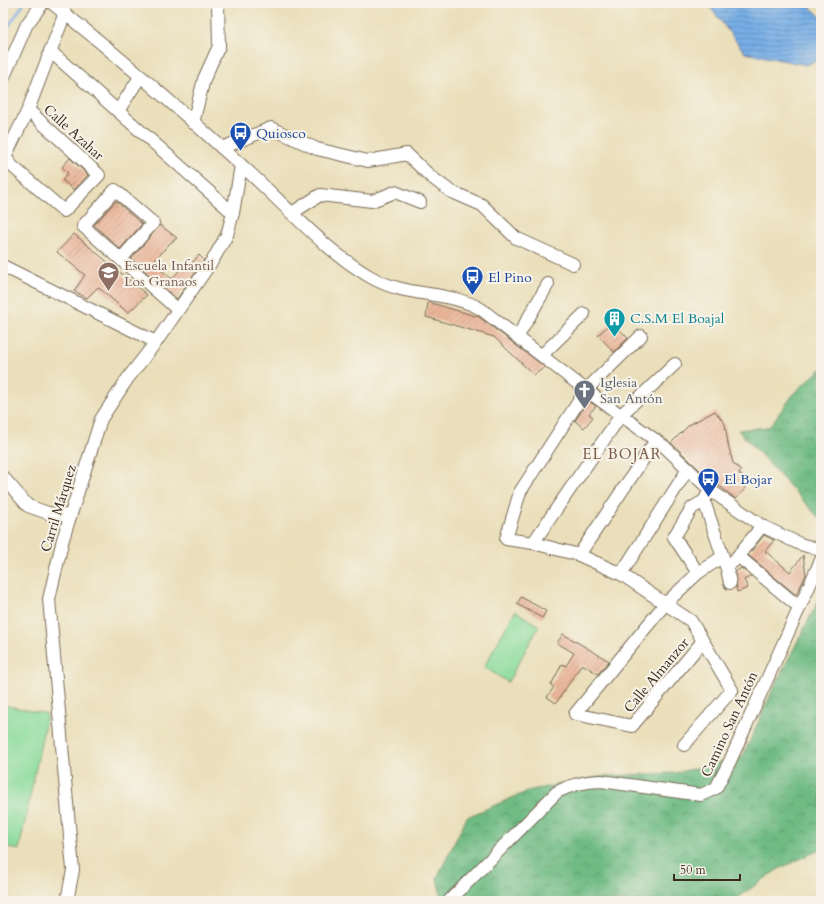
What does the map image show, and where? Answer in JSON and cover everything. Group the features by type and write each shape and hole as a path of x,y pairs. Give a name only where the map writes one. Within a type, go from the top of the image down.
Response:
{"street":[{"path":"3,79 27,24 43,3"},
{"path":"52,3 222,148 339,255 380,282 401,290 445,297 472,304 493,316 586,390 656,440 710,490 762,526 800,544 821,550"},
{"path":"193,123 204,79 219,46 218,3"},
{"path":"4,159 28,110 65,13"},
{"path":"50,51 233,213"},
{"path":"118,111 140,78"},
{"name":"Calle Azahar","path":"4,159 64,211 99,175 28,110"},
{"path":"222,148 272,128 317,149 368,161 407,154 430,176 450,191 482,205 516,238 573,264"},
{"name":"Carril Márquez","path":"67,901 73,870 49,599 63,539 101,419 128,378 156,342 177,309 214,258 227,235 233,213 241,165"},
{"path":"121,259 153,223 114,190 83,226 177,309"},
{"path":"292,213 320,195 372,201 395,192 420,202"},
{"path":"3,266 156,342"},
{"path":"518,336 548,284"},
{"path":"542,355 584,314"},
{"path":"641,336 586,390 520,492 506,539 533,543 579,555 621,574 690,621 732,690 684,745"},
{"path":"533,543 621,415 675,364"},
{"path":"579,555 656,440"},
{"path":"621,574 688,469"},
{"path":"3,477 28,506 48,513 70,516"},
{"path":"698,573 674,538 692,508 704,501 710,490"},
{"path":"704,501 727,569 730,583"},
{"path":"727,569 762,526"},
{"path":"738,556 799,607"},
{"path":"665,604 698,573 722,557"},
{"name":"Camino San Antón","path":"449,901 557,792 570,785 591,781 601,781 701,795 716,788 730,761 821,560"},
{"name":"Calle Almanzor","path":"665,604 575,714 632,726 702,642"}],"green space":[{"path":"821,369 821,520 738,430 769,427 796,391"},
{"path":"821,596 821,849 777,870 733,901 442,901 437,878 467,817 531,790 605,776 676,773 743,756 775,685"},
{"path":"515,611 539,626 508,682 484,667"},
{"path":"3,705 47,714 19,850 3,847"}],"water":[{"path":"707,3 806,3 821,17 821,59 806,65 745,53"}],"building":[{"path":"70,158 88,175 74,190 62,180 68,173 62,167"},
{"path":"116,201 142,224 120,249 94,225"},
{"path":"160,225 177,238 170,243 153,263 172,279 188,260 192,263 199,255 204,260 177,299 131,259"},
{"path":"74,234 147,295 128,313 98,287 87,298 74,291 85,275 57,252"},
{"path":"428,302 479,317 545,367 534,375 494,337 426,317"},
{"name":"C.S.M El Boajal","path":"612,322 628,338 614,352 598,335"},
{"name":"Iglesia San Antón","path":"588,401 596,406 589,414 593,417 584,428 575,421"},
{"path":"715,411 725,424 733,463 741,470 739,474 743,477 745,489 736,499 703,473 671,443 689,425"},
{"path":"764,535 774,540 765,551 790,572 803,555 806,575 796,595 748,555"},
{"path":"741,568 751,576 744,580 748,588 737,592 735,572"},
{"path":"521,597 546,611 542,618 517,604"},
{"path":"563,634 609,661 598,674 582,664 556,703 547,697 554,687 551,685 562,664 566,666 574,653 557,643"}],"waterway":[{"path":"3,39 8,27 24,3"}],"place":[{"name":"Quiosco","path":"240,152"},
{"name":"Escuela Infantil Los Granaos","path":"108,292"},
{"name":"El Pino","path":"473,296"},
{"name":"C.S.M El Boajal","path":"614,338"},
{"name":"Iglesia San Antón","path":"585,410"},
{"name":"El Bojar","path":"709,498"}],"district":[{"name":"EL BOJAR","path":"622,454"}]}
